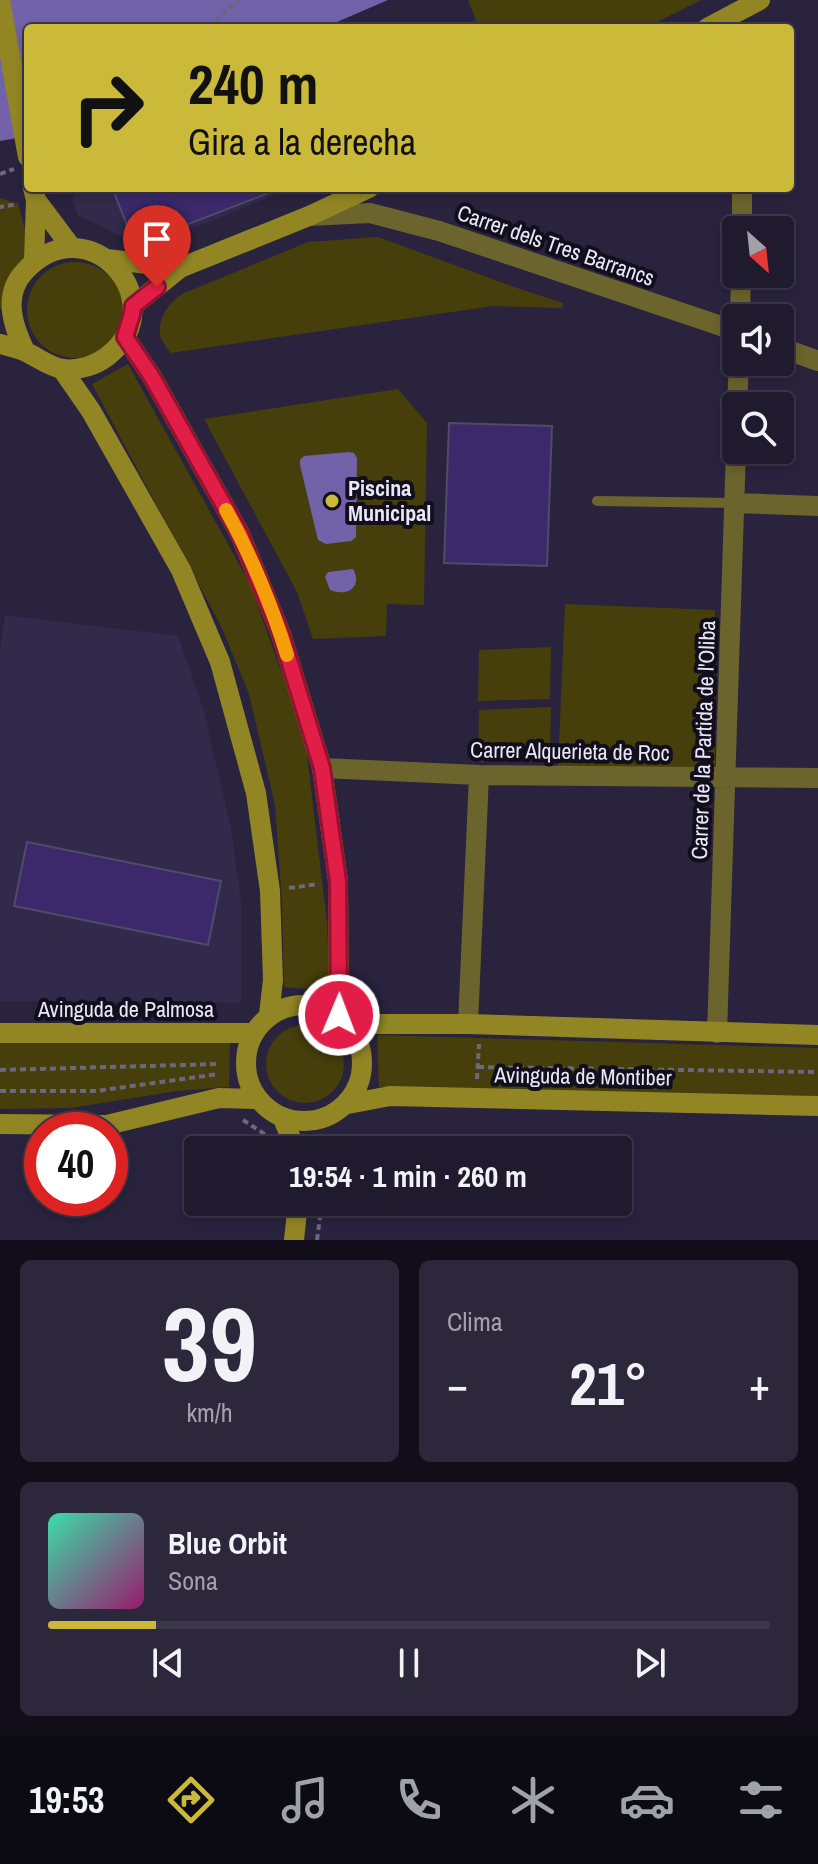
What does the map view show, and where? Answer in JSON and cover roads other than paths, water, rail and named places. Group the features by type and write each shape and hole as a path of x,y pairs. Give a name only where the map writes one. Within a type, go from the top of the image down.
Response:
{"street":[{"path":"0,0 24,135"},
{"path":"715,24 760,0"},
{"path":"133,306 180,268 360,192"},
{"path":"742,192 742,216"},
{"path":"34,194 72,248"},
{"path":"34,194 34,261"},
{"name":"Carrer dels Tres Barrancs","path":"309,216 370,213 439,231 722,326"},
{"path":"0,310 20,276 34,261 51,251 72,248 88,250 117,268 128,286 133,306 125,337 118,348 101,361 83,368 62,369 25,351 0,344"},
{"path":"107,259 180,268"},
{"path":"14,289 11,310 14,328 25,351"},
{"path":"125,337 152,377 240,534 281,634 322,768 338,881 344,1020 362,1050 362,1078 348,1104 320,1121 302,1123 283,1119 256,1099 244,1067 253,1033 269,1015 292,1005 316,1005 344,1020 818,1035"},
{"path":"794,352 818,361"},
{"path":"62,369 91,411 181,570 220,662 256,793 270,891 273,980 269,1015"},
{"name":"Carrer de la Partida de l'Oliba","path":"717,1033 735,464"},
{"path":"734,503 818,506"},
{"name":"Carrer Alquerieta de Roc","path":"322,768 479,775 818,778"},
{"path":"474,1024 479,775"},
{"name":"Avinguda de Palmosa","path":"0,1033 253,1033"},
{"name":"Avinguda de Montiber","path":"348,1104 390,1096 818,1106"},
{"path":"0,1124 107,1125 219,1098 256,1099"},
{"path":"283,1119 290,1136"},
{"path":"313,1136 320,1121"},
{"path":"294,1240 297,1216"}],"lane":[{"path":"597,501 734,503"}],"place":[{"name":"Piscina Municipal","path":"332,501"}]}
